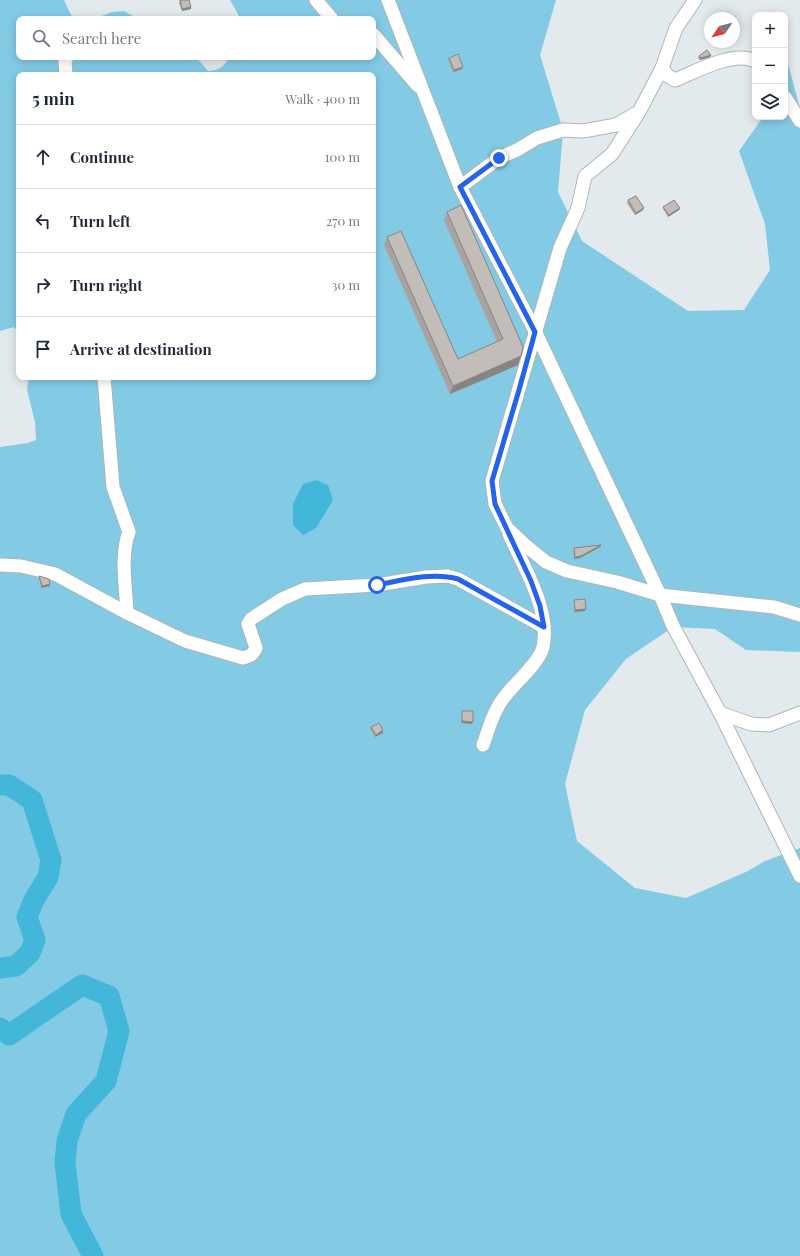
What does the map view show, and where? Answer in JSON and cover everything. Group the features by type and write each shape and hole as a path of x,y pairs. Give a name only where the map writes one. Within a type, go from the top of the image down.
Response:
{"street":[{"path":"316,0 329,16"},
{"path":"388,0 460,187 535,332 660,595 673,626 720,713 800,876"},
{"path":"483,745 492,720 505,696 531,667 543,648 544,627 540,606 531,581 495,504 492,481 560,248 578,208 584,176 612,154 639,112 662,68 676,28 695,0"},
{"path":"376,37 424,92"},
{"path":"662,68 668,76 675,80 722,60 752,59"},
{"path":"66,60 66,72"},
{"path":"788,102 800,121"},
{"path":"460,187 499,158 517,150 537,138 563,130 583,131 616,124 639,112"},
{"path":"104,380 113,487 129,532 124,553 127,613"},
{"path":"507,528 524,545 546,562 567,571 617,582 660,595 774,607 800,616"},
{"path":"0,565 21,566 55,574 127,613 185,641 243,658 251,656 256,648 248,624 251,619 282,599 305,589 377,585 408,579 447,576 458,579 544,627"},
{"path":"720,713 752,724 769,724 800,713"}],"shaded area":[{"path":"0,0 64,0 71,15 74,16 16,16 16,60 199,60 208,71 221,67 228,60 376,60 376,16 238,16 230,0 556,0 540,55 563,130 558,192 582,241 688,311 744,310 770,270 765,224 739,151 761,120 788,120 788,64 800,108 800,652 746,650 715,629 673,627 626,659 585,710 565,784 577,841 635,888 686,898 748,871 765,861 800,848 800,1256 0,1256 0,447 28,443 36,440 35,422 27,390 29,380 376,380 376,72 16,72 16,329 14,327 0,331"},
{"path":"124,11 133,16 102,16 112,12"},
{"path":"316,480 328,485 333,500 316,528 303,535 293,525 293,504 303,484"}],"building":[{"path":"180,0 189,0 191,7 182,9"},
{"path":"707,50 711,55 701,58 699,56"},
{"path":"458,54 463,67 454,70 449,58"},
{"path":"636,196 644,208 636,213 628,200"},
{"path":"674,200 680,208 669,215 663,207"},
{"path":"461,205 523,347 521,356 453,386 387,237 401,231 458,359 503,339 447,212"},
{"path":"601,545 581,556 575,557 574,548"},
{"path":"39,576 49,579 50,584 42,586"},
{"path":"585,599 586,609 575,610 574,600"},
{"path":"462,711 473,711 473,722 462,721"},
{"path":"379,723 383,730 376,735 371,727"}],"waterway":[{"path":"0,785 9,785 32,800 51,860 48,877 34,900 27,917 35,940 30,953 16,966 0,968"},
{"path":"0,1028 9,1035 82,985 109,996 119,1031 106,1081 76,1114 67,1141 65,1163 71,1214 93,1256"}],"route":[{"path":"377,585 408,579 447,576 458,579 544,627 540,606 531,581 495,504 492,481 535,332 460,187 499,158"}]}
